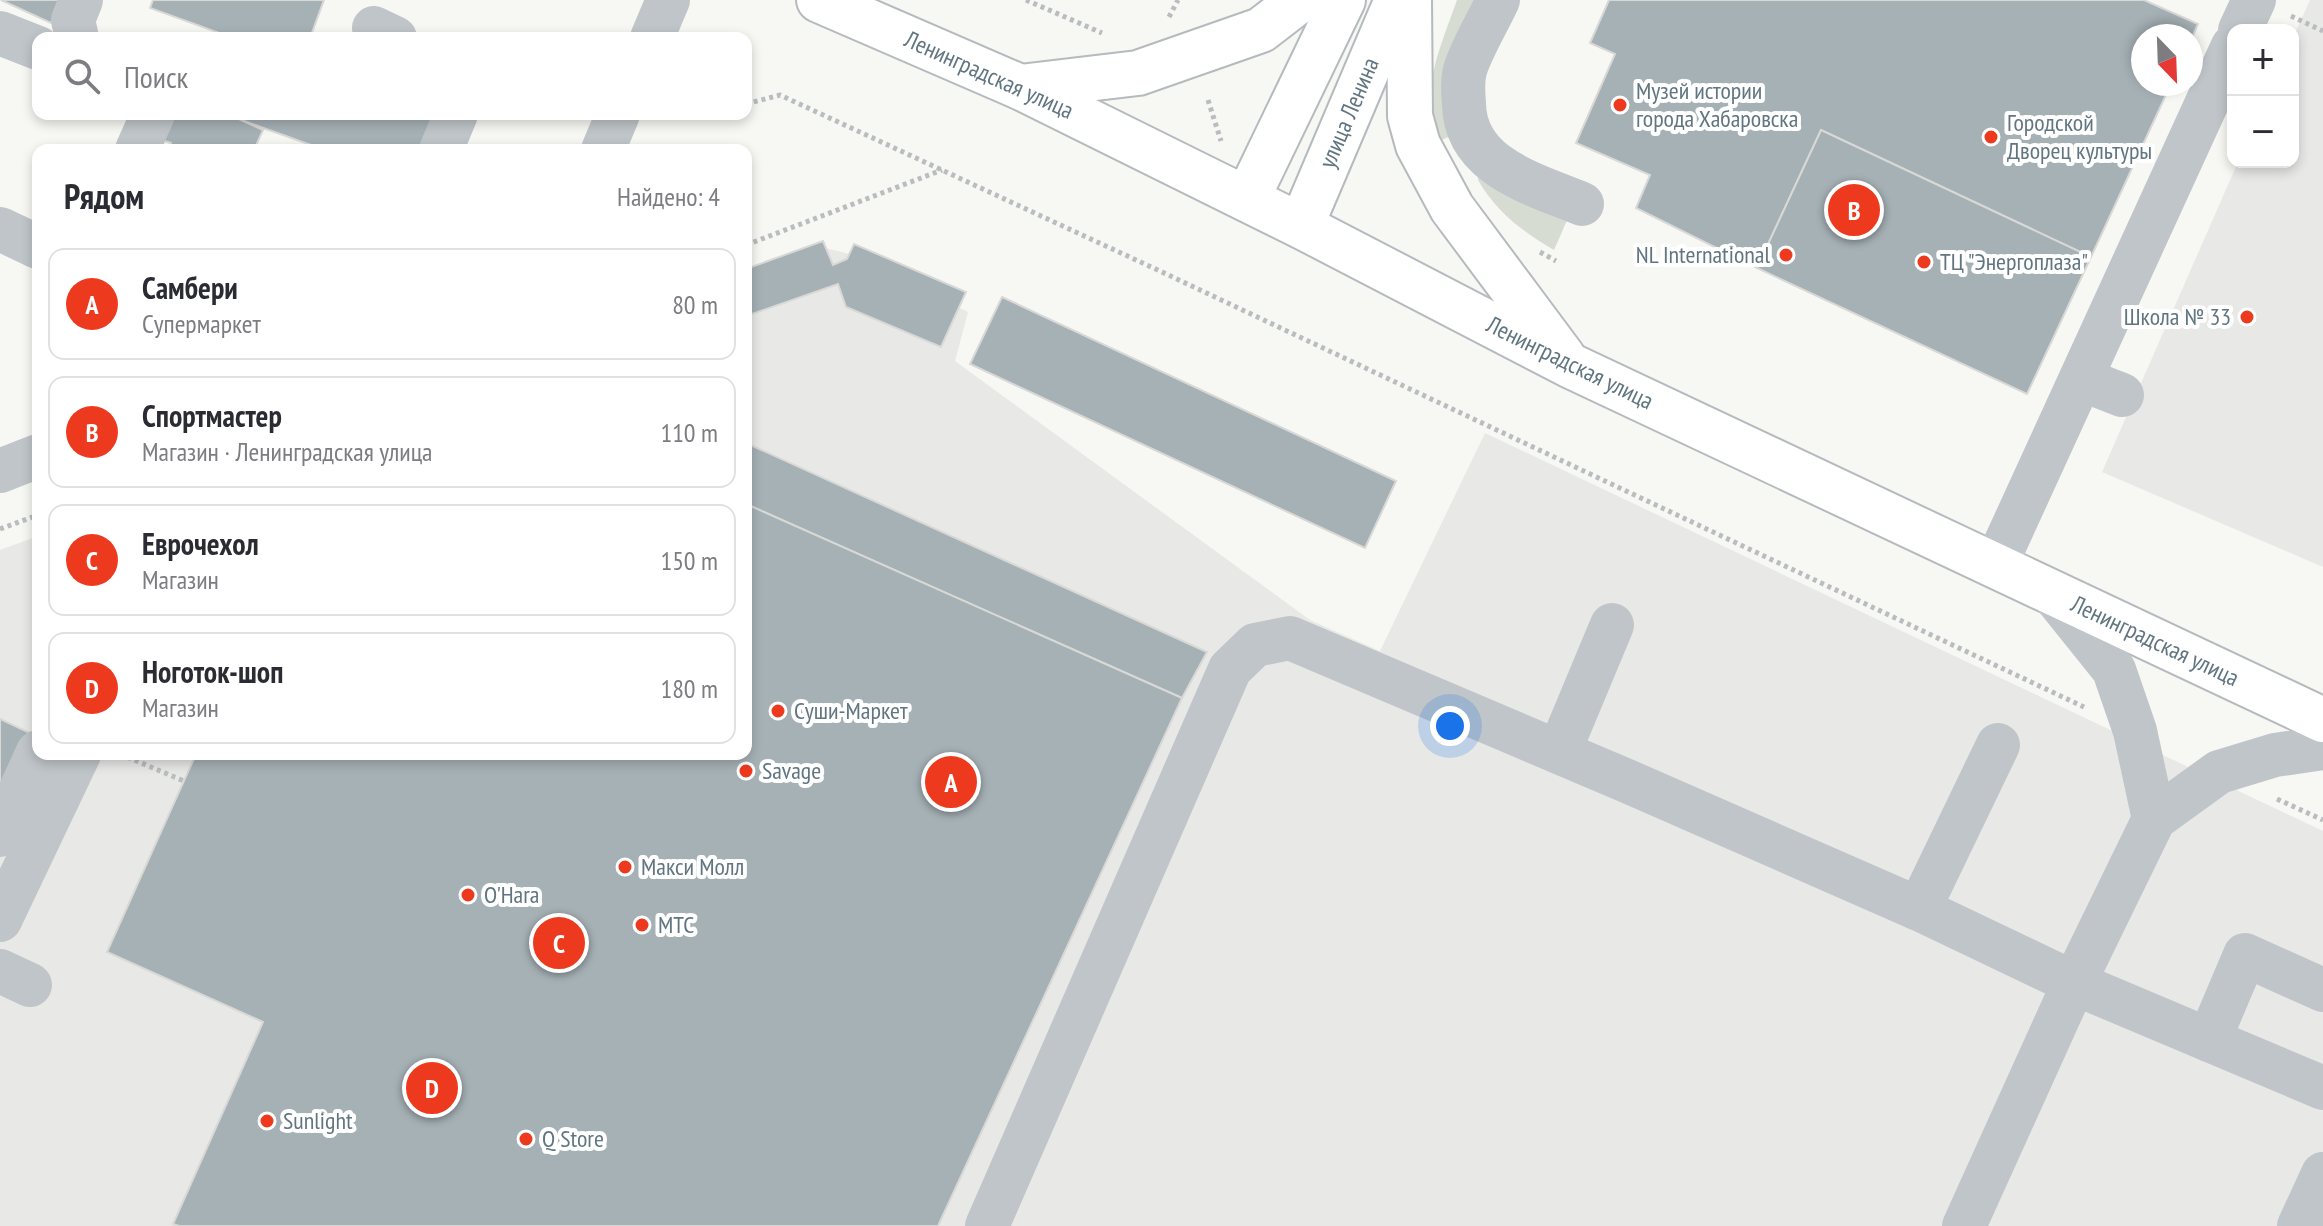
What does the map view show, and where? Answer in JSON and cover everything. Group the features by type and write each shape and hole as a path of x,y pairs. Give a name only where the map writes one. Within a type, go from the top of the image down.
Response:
{"main road":[{"name":"Ленинградская улица","path":"819,0 1020,87 1301,226 1569,365 2323,720"},
{"path":"1020,87 1138,73 1261,30 1300,0"},
{"path":"1247,199 1343,0"},
{"name":"улица Ленина","path":"1301,226 1397,0"},
{"path":"1409,0 1410,116 1418,145 1452,208 1569,365"}],"street":[{"path":"76,32 73,20 81,0"},
{"path":"655,32 668,0"},
{"path":"1498,0 1465,69 1464,115 1469,131 1479,149 1496,166 1582,204"},
{"path":"2243,24 2254,0"},
{"path":"0,33 32,46"},
{"path":"1995,566 2227,71"},
{"path":"140,144 150,120"},
{"path":"444,144 454,120"},
{"path":"606,144 616,120"},
{"path":"0,229 32,244"},
{"path":"2081,379 2122,395"},
{"path":"0,471 32,458"},
{"path":"2053,594 2114,670 2135,731 2154,819"},
{"path":"1559,752 1612,625"},
{"path":"987,1226 1230,669 1255,645 1290,638 1919,909 2074,983 2323,1088"},
{"path":"1919,909 1998,745"},
{"path":"1964,1226 2074,983 2154,819 2219,772 2275,755 2323,748"},
{"path":"0,835 34,760"},
{"path":"0,920 76,760"},
{"path":"2209,1040 2245,955 2323,990"},
{"path":"2299,1226 2323,1174"}],"path":[{"path":"1026,0 1107,35"},
{"path":"1161,29 1178,0"},
{"path":"752,102 780,95 2135,731"},
{"path":"1208,100 1222,144"},
{"path":"752,243 942,170"},
{"path":"0,529 32,517"},
{"path":"134,760 184,781"},
{"path":"2219,772 2323,820"}],"shaded area":[{"path":"1457,0 1475,0 1453,135 1437,142 1430,105 1431,87 1438,53"},
{"name":"Школа № 33","path":"2310,0 2323,0 2323,567 2102,472 2235,168 2299,168 2299,25"},
{"path":"1481,176 1568,218 1554,250 1502,212 1478,180"},
{"path":"812,245 850,254 968,312 955,361 1310,620 1380,651 1485,433 2323,831 2323,1226 0,1226 0,550 32,538 32,760 752,760 752,268"}],"building":[{"path":"1,0 62,0 51,23"},
{"path":"153,0 324,0 312,32 216,32 150,8"},
{"name":"Городской Дворец культуры","path":"1609,0 2144,0 2198,24 2131,24 2131,96 2165,96 2091,257 1821,130 1757,268 1636,208 1650,175 1576,143 1615,54 1590,43"},
{"path":"163,120 241,120 263,130 257,144 171,144 154,138"},
{"path":"434,120 425,144 308,144 244,121"},
{"name":"ТЦ \"Энергоплаза\"","path":"1821,130 2091,257 2027,394 1757,268"},
{"path":"823,241 833,265 847,259 854,244 966,292 941,347 846,307 838,284 752,314 752,267"},
{"path":"1002,297 1396,481 1365,548 970,364"},
{"path":"752,446 1207,652 1182,698 752,507"},
{"name":"Макси Молл","path":"752,507 1182,698 938,1226 179,1226 173,1224 263,1022 107,952 193,760 752,760"},
{"path":"0,719 30,733 0,801"}],"place":[{"name":"Музей истории города Хабаровска","path":"1620,105"},
{"name":"Городской Дворец культуры","path":"1991,137"},
{"name":"Спортмастер","path":"1854,210"},
{"name":"NL International","path":"1786,255"},
{"name":"ТЦ \"Энергоплаза\"","path":"1924,262"},
{"name":"Школа № 33","path":"2247,317"},
{"name":"Суши-Маркет","path":"778,711"},
{"name":"Savage","path":"746,771"},
{"name":"Самбери","path":"951,782"},
{"name":"Макси Молл","path":"625,867"},
{"name":"O'Hara","path":"468,895"},
{"name":"МТС","path":"642,925"},
{"name":"Еврочехол","path":"559,943"},
{"name":"Ноготок-шоп","path":"432,1088"},
{"name":"Sunlight","path":"267,1121"},
{"name":"Q Store","path":"526,1139"}]}
